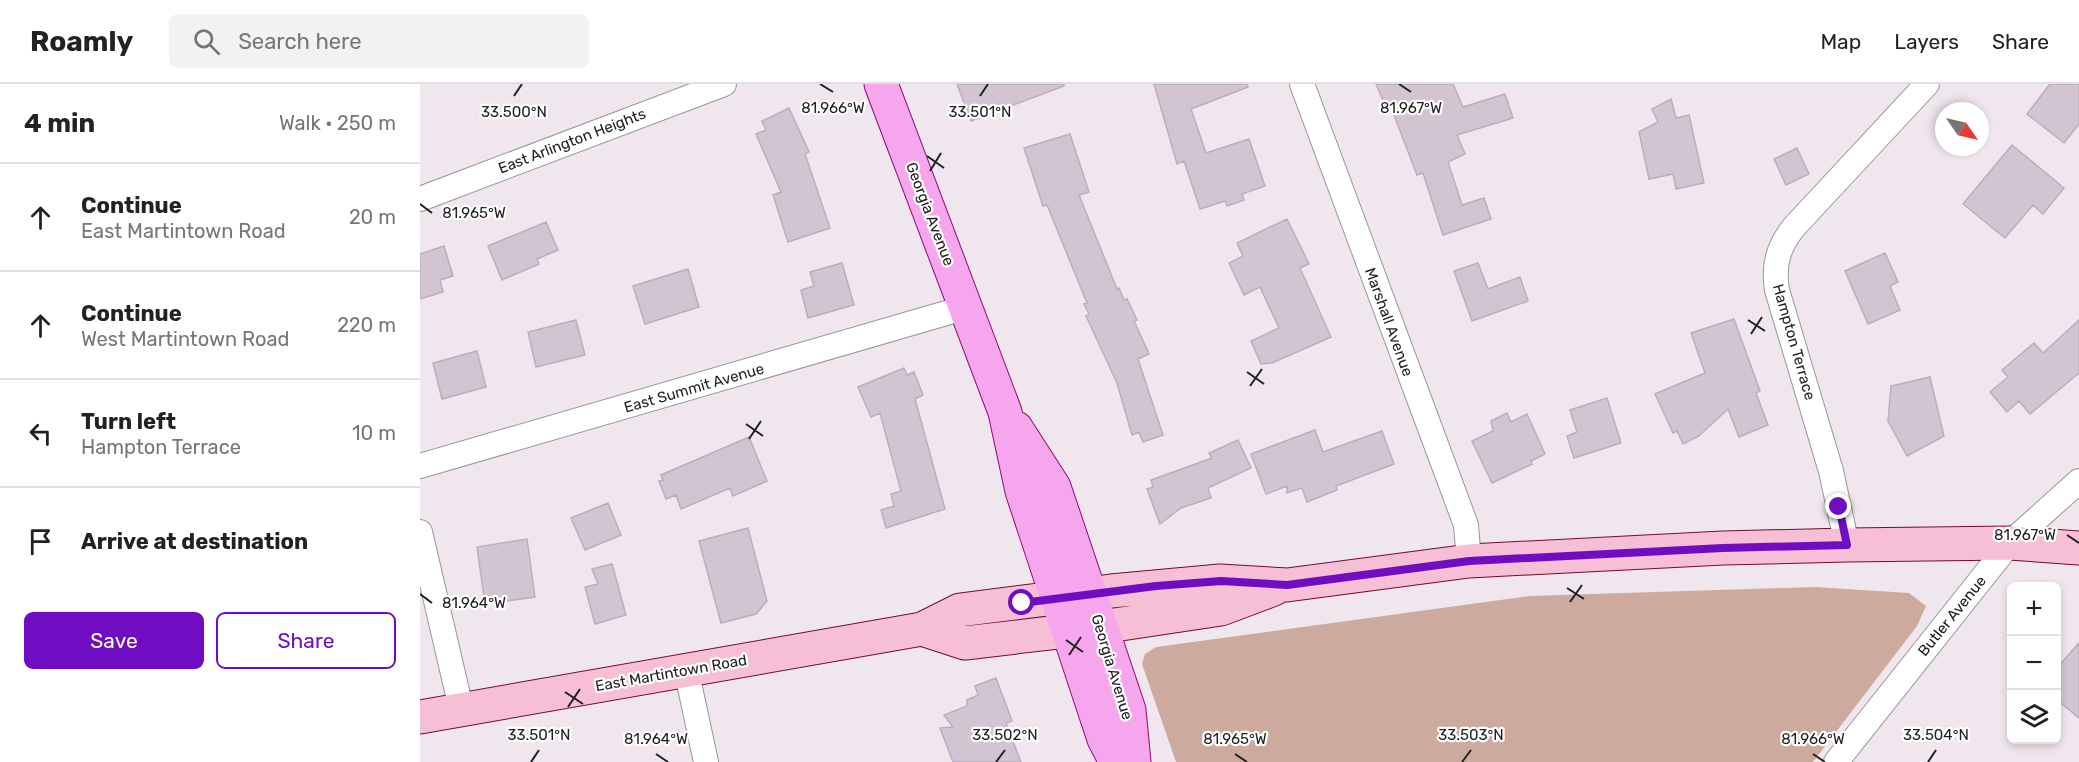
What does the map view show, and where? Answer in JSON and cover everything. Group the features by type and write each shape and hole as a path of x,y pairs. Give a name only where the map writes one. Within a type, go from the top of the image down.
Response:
{"main road":[{"name":"Georgia Avenue","path":"881,84 1005,412 1022,491 1104,739 1116,762"},
{"name":"Georgia Avenue","path":"1005,412 1054,487 1129,710 1134,762"},
{"path":"1287,585 1469,561 1723,548 2010,543 2079,548"},
{"name":"East Martintown Road","path":"420,717 922,629 960,610 1221,581 1287,585"},
{"name":"East Martintown Road","path":"922,629 965,643 1068,631 1221,609 1287,585"}],"street":[{"name":"East Arlington Heights","path":"420,199 724,84"},
{"name":"Marshall Avenue","path":"1302,84 1466,525 1469,561"},
{"name":"Hampton Terrace","path":"1847,545 1831,471 1777,290 1776,262 1780,248 1794,227 1927,84"},
{"name":"East Summit Avenue","path":"420,466 967,307"},
{"name":"Butler Avenue","path":"1836,762 2010,543 2079,481"},
{"path":"420,532 461,708"},
{"path":"686,669 706,762"}],"shaded area":[{"path":"1815,587 1909,593 1926,606 1917,626 1813,762 1176,762 1142,664 1145,654 1156,647 1530,596"}],"building":[{"path":"957,84 1064,84 1064,86 971,121"},
{"path":"1154,84 1247,84 1248,87 1191,109 1206,153 1249,139 1265,186 1242,194 1244,200 1227,206 1225,201 1200,209 1184,161 1177,164"},
{"path":"1376,84 1453,84 1463,107 1505,94 1513,118 1457,135 1465,154 1448,162 1462,205 1484,198 1491,219 1443,235 1423,173 1417,175 1392,110 1388,112"},
{"path":"2050,84 2079,84 2079,124 2064,143 2027,114"},
{"path":"1671,99 1676,118 1689,115 1704,183 1676,189 1673,174 1649,179 1639,132 1658,122 1652,109"},
{"path":"789,108 809,152 805,154 830,228 788,242 773,195 781,192 756,134 766,130 762,121"},
{"path":"1070,134 1089,192 1079,195 1117,289 1119,288 1124,300 1127,299 1149,354 1138,359 1163,435 1143,442 1139,432 1132,435 1117,383 1086,316 1089,314 1084,304 1087,303 1047,205 1043,206 1024,148"},
{"path":"2012,145 2064,188 2043,214 2033,205 2005,238 1963,204"},
{"path":"1797,148 1809,174 1786,185 1774,159"},
{"path":"1287,219 1309,264 1300,268 1331,337 1272,363 1261,364 1251,341 1279,328 1260,287 1244,295 1229,263 1243,256 1237,243"},
{"path":"546,222 558,250 537,259 539,264 502,280 488,246"},
{"path":"444,246 453,276 440,280 443,292 420,299 420,254"},
{"path":"1885,253 1898,282 1890,286 1900,310 1868,324 1845,271"},
{"path":"842,263 854,305 808,318 801,290 814,286 810,272"},
{"path":"1478,263 1488,289 1520,277 1528,301 1472,321 1454,271"},
{"path":"688,269 699,307 645,324 633,286"},
{"path":"1734,319 1760,391 1756,393 1768,425 1739,437 1728,409 1699,436 1683,444 1677,431 1673,433 1655,394 1705,373 1691,333"},
{"path":"576,320 585,355 536,367 528,332"},
{"path":"2079,320 2079,373 2030,414 2019,401 2007,412 1990,392 2008,377 2002,370 2034,343 2043,353"},
{"path":"477,351 486,387 442,399 433,363"},
{"path":"904,368 907,375 914,372 923,395 915,399 945,509 886,528 881,510 894,506 891,494 901,491 880,413 871,417 858,387"},
{"path":"1930,377 1944,436 1907,456 1888,421 1891,386"},
{"path":"1607,398 1621,443 1574,458 1567,436 1577,432 1570,410"},
{"path":"1507,413 1511,422 1527,414 1545,454 1531,461 1532,464 1492,483 1472,441 1493,431 1491,421"},
{"path":"1315,430 1323,452 1382,431 1394,464 1336,486 1337,490 1307,502 1302,488 1287,493 1287,486 1266,494 1251,454"},
{"path":"749,437 767,481 733,496 730,488 681,509 676,495 666,499 659,481 663,480 661,475"},
{"path":"1238,440 1251,468 1208,488 1211,498 1181,508 1160,524 1147,489 1153,487 1151,480 1212,458 1209,453"},
{"path":"608,503 621,535 585,550 571,518"},
{"path":"748,528 767,601 756,614 721,623 699,541"},
{"path":"527,539 535,597 485,604 477,547"},
{"path":"612,564 626,615 595,624 585,587 598,584 592,569"},
{"path":"2079,643 2079,718 2061,703 2061,663"},
{"path":"996,678 1012,721 1006,723 1021,762 953,762 940,728 953,727 944,715 967,706 967,700 978,695 975,686"}],"route":[{"path":"1022,603 1156,586 1221,581 1287,585 1469,561 1723,548 1847,545 1839,507"}]}
